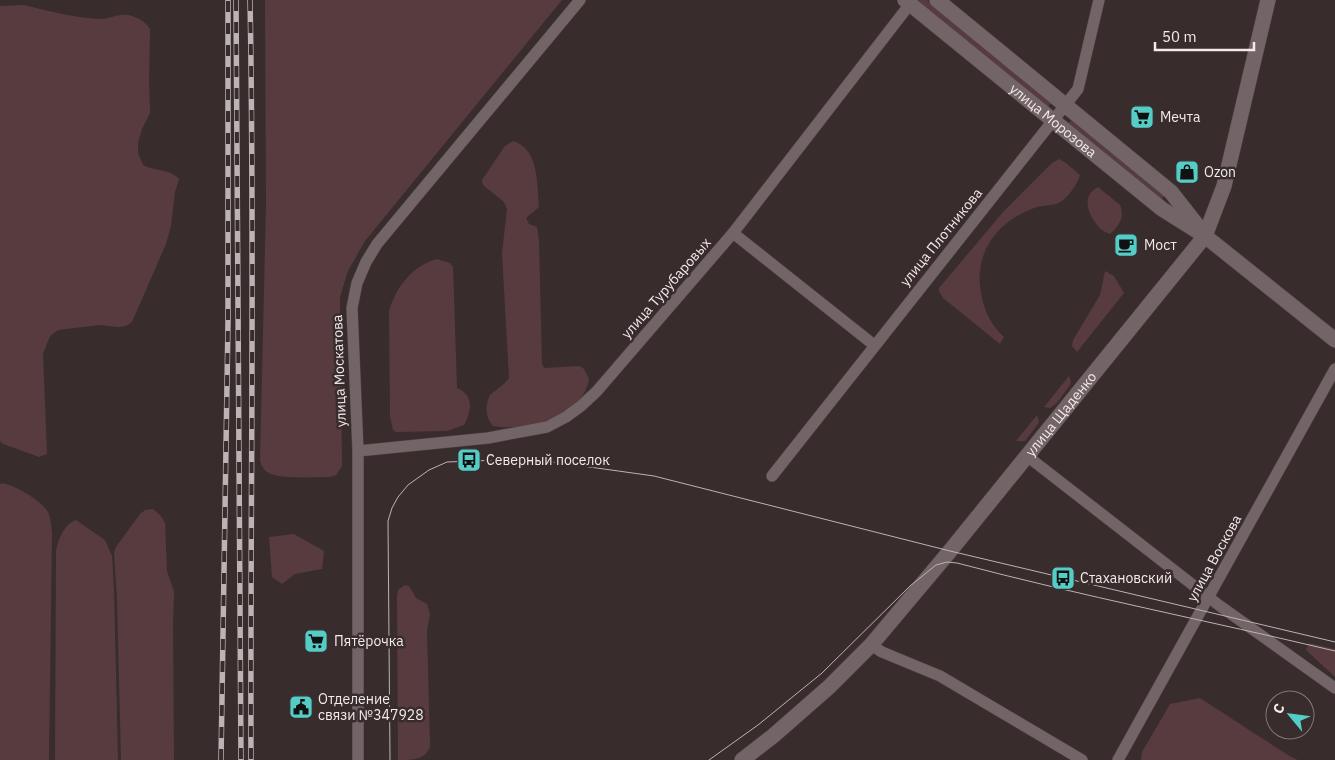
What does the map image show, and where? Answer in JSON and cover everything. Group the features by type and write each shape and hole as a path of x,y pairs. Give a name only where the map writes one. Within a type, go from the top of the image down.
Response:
{"main road":[{"name":"улица Морозова","path":"937,0 1171,192 1205,236"},
{"name":"улица Щаденко","path":"742,760 773,736 829,687 871,645 1205,236 1224,186 1268,0"},
{"name":"улица Морозова","path":"908,2 1162,209 1205,236 1335,340"}],"street":[{"name":"улица Москатова","path":"358,760 358,451 352,308 357,283 366,262 377,244 580,0"},
{"name":"улица Плотникова","path":"772,476 1078,88 1099,0"},
{"name":"улица Турубаровых","path":"358,451 488,438 547,427 581,406 597,391 733,233 908,2"},
{"path":"733,233 874,345"},
{"name":"улица Воскова","path":"1118,760 1335,369"},
{"path":"1026,456 1209,597 1335,688"},
{"path":"871,645 882,652 940,676 1082,760"}],"shaded area":[{"path":"265,0 562,0 365,241 348,271 340,297 342,466 336,475 330,477 277,476 265,470 260,460 266,205"},
{"path":"916,0 927,0 1052,102 1047,108"},
{"path":"24,5 51,12 97,19 128,15 135,17 148,26 150,29 150,113 142,129 138,143 138,153 143,165 172,173 179,179 166,244 132,322 126,326 118,327 99,325 58,330 50,336 43,354 47,454 39,457 3,444 0,441 0,6"},
{"path":"1072,119 1166,194 1161,200 1067,124"},
{"path":"513,141 522,145 528,151 537,178 539,207 526,218 529,224 537,227 539,241 542,363 544,368 580,366 584,369 589,379 585,392 565,412 551,419 521,427 493,426 488,419 487,411 490,395 509,378 502,253 507,209 504,202 483,185 482,180 505,146"},
{"path":"1059,159 1080,175 1071,192 1056,204 1039,206 1010,220 992,238 982,260 980,273 981,295 991,321 1004,337 1000,344 943,298 939,288 1004,211 1052,163"},
{"path":"1098,187 1120,205 1122,213 1120,221 1110,234 1097,225 1088,209 1089,195"},
{"path":"437,259 450,263 453,267 457,388 463,391 469,399 469,414 464,425 447,431 396,432 393,430 390,416 389,311 396,294 406,279 420,267"},
{"path":"1105,271 1114,276 1124,293 1077,352 1072,346 1073,340 1100,295"},
{"path":"1069,376 1070,385 1057,403 1050,408 1044,407"},
{"path":"1037,415 1038,424 1025,441 1016,441"},
{"path":"2,483 28,494 45,508 50,519 52,532 49,760 0,760 0,485"},
{"path":"153,509 161,516 165,523 167,571 174,592 174,760 121,760 114,552 140,514 145,510"},
{"path":"76,520 105,540 112,556 118,760 55,760 56,551 60,537 65,529"},
{"path":"294,534 324,551 322,569 295,574 282,584 272,577 269,537"},
{"path":"405,585 409,586 416,598 427,604 430,614 427,631 430,746 422,757 398,760 397,596 398,590"},
{"path":"1309,643 1335,649 1335,677 1306,650"},
{"path":"1200,698 1298,760 1141,760 1142,752 1170,704"}],"tram line":[{"path":"390,760 388,521 398,497 408,485 429,470 447,462 501,460 552,462 654,476 950,551 1335,642"},
{"path":"709,760 758,725 822,673 910,586 936,565 947,562 1335,651"}],"railway":[{"path":"221,760 228,322 228,0"},
{"path":"236,0 241,760"},
{"path":"250,0 252,190 251,760"}],"place":[{"name":"Мечта","path":"1142,117"},
{"name":"Ozon","path":"1187,172"},
{"name":"Мост","path":"1126,245"},
{"name":"Северный поселок","path":"469,460"},
{"name":"Стахановский","path":"1063,578"},
{"name":"Пятёрочка","path":"316,641"},
{"name":"Отделение связи №347928","path":"301,707"}]}
